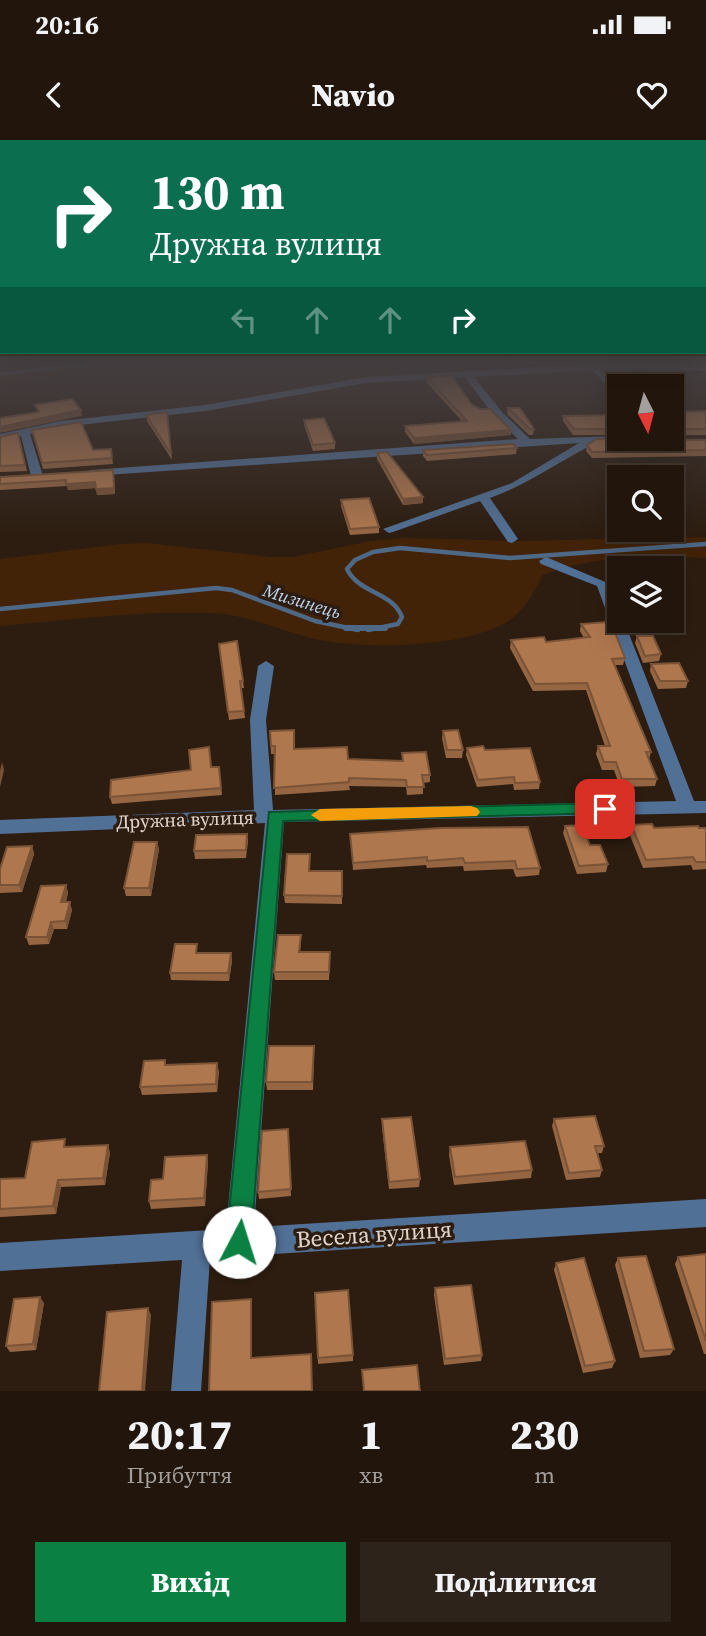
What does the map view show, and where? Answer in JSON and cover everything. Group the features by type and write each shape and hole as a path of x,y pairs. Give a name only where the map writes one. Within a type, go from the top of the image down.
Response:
{"street":[{"path":"0,437 61,424 103,419"},
{"path":"504,419 527,442"},
{"path":"25,433 31,477 50,475"},
{"path":"389,529 516,485 594,439"},
{"path":"77,474 527,442 607,439"},
{"path":"483,498 512,539"},
{"path":"546,561 603,584 696,807"},
{"path":"239,1242 269,816 258,720 266,666"},
{"name":"Дружна вулиця","path":"0,827 269,816 696,807"},
{"name":"Весела вулиця","path":"0,1258 706,1213"},
{"path":"186,1391 197,1245"}],"shaded area":[{"path":"684,537 706,537 706,558 607,556 607,560 562,568 542,575 524,606 499,626 476,635 419,644 336,643 264,623 212,613 132,614 0,626 0,559 147,543 293,557 371,541 405,538 684,542"}],"building":[{"path":"0,419 36,419 0,427"},
{"path":"149,419 168,419 171,454"},
{"path":"325,419 335,443 313,445 304,420"},
{"path":"466,419 500,419 511,430 414,438 405,426 467,421"},
{"path":"520,419 528,419 534,429 530,429"},
{"path":"566,419 607,419 607,429 574,429"},
{"path":"684,419 706,419 706,429 684,429"},
{"path":"81,422 93,450 111,449 112,458 42,463 32,430"},
{"path":"18,433 25,465 0,466 0,437"},
{"path":"597,439 607,439 607,452 592,452 587,445"},
{"path":"684,440 706,440 706,450 684,450"},
{"path":"513,444 517,448 427,455 423,450"},
{"path":"387,452 423,497 403,499 377,453"},
{"path":"113,470 114,488 96,489 95,482 66,484 66,480 0,484 0,477"},
{"path":"369,498 379,527 350,529 341,500"},
{"path":"607,622 607,633 616,635 625,658 612,659 651,752 646,752 657,779 622,779 616,762 604,762 598,746 610,746 587,683 535,684 511,640 544,637 546,642 590,637 581,624"},
{"path":"637,636 653,636 661,654 645,656"},
{"path":"237,641 244,711 228,712 219,644"},
{"path":"679,663 688,681 660,681 651,664"},
{"path":"294,730 294,749 347,747 348,759 403,761 402,753 426,752 430,775 422,775 424,787 407,787 406,780 349,778 349,782 274,788 275,746 271,746 270,731"},
{"path":"458,730 463,750 447,750 443,731"},
{"path":"483,746 485,750 530,748 540,782 515,783 514,777 478,780 467,748"},
{"path":"209,747 211,767 219,767 221,788 110,797 111,780 191,770 189,750"},
{"path":"652,824 654,828 706,828 706,862 696,862 693,857 646,860 631,825"},
{"path":"582,825 590,845 600,845 608,864 579,866 565,826"},
{"path":"528,827 540,868 517,869 515,861 465,863 463,858 427,861 427,857 353,863 350,834 441,828"},
{"path":"247,834 246,850 194,851 196,835"},
{"path":"134,842 157,842 149,888 124,888"},
{"path":"32,846 19,885 0,885 0,869 7,847"},
{"path":"287,854 310,854 309,871 342,871 342,896 284,895"},
{"path":"66,885 61,902 70,902 65,921 51,922 47,937 26,937 41,886"},
{"path":"278,935 301,935 299,952 330,952 329,972 274,972"},
{"path":"175,944 197,944 196,953 231,953 228,973 170,973"},
{"path":"269,1046 314,1046 312,1082 266,1082"},
{"path":"165,1060 165,1065 217,1063 216,1084 140,1087 144,1061"},
{"path":"595,1116 604,1146 595,1146 602,1170 569,1173 554,1119"},
{"path":"411,1117 420,1179 389,1182 382,1119"},
{"path":"288,1129 291,1189 258,1192 262,1131"},
{"path":"65,1139 64,1147 108,1145 103,1178 58,1180 53,1206 0,1209 0,1179 25,1178 32,1142"},
{"path":"525,1141 532,1170 455,1177 450,1147"},
{"path":"207,1155 204,1198 149,1201 151,1180 163,1179 165,1157"},
{"path":"706,1254 706,1341 678,1257"},
{"path":"646,1256 674,1349 644,1351 618,1258"},
{"path":"584,1258 615,1361 585,1366 556,1263"},
{"path":"471,1285 482,1355 445,1359 435,1288"},
{"path":"348,1290 353,1355 318,1358 315,1293"},
{"path":"40,1297 33,1344 6,1346 14,1299"},
{"path":"251,1299 251,1358 311,1354 312,1391 209,1391 212,1302"},
{"path":"148,1308 142,1391 99,1391 107,1312"},
{"path":"417,1365 420,1391 364,1391 362,1370"}],"waterway":[{"name":"Мизинець","path":"378,628 398,624 402,617 391,602 359,583 347,569 355,560 373,552 400,548 510,558 706,544"},
{"name":"Мизинець","path":"0,609 216,588 232,590 315,621 348,628"},
{"name":"Мизинець","path":"348,628 378,628"},
{"name":"Мизинець","path":"348,628 358,630"},
{"name":"Мизинець","path":"368,630 378,628"},
{"name":"Мизинець","path":"378,628 385,628"}],"slow traffic":[{"path":"320,815 471,812"}],"route":[{"path":"239,1242 275,816 605,809"}]}
